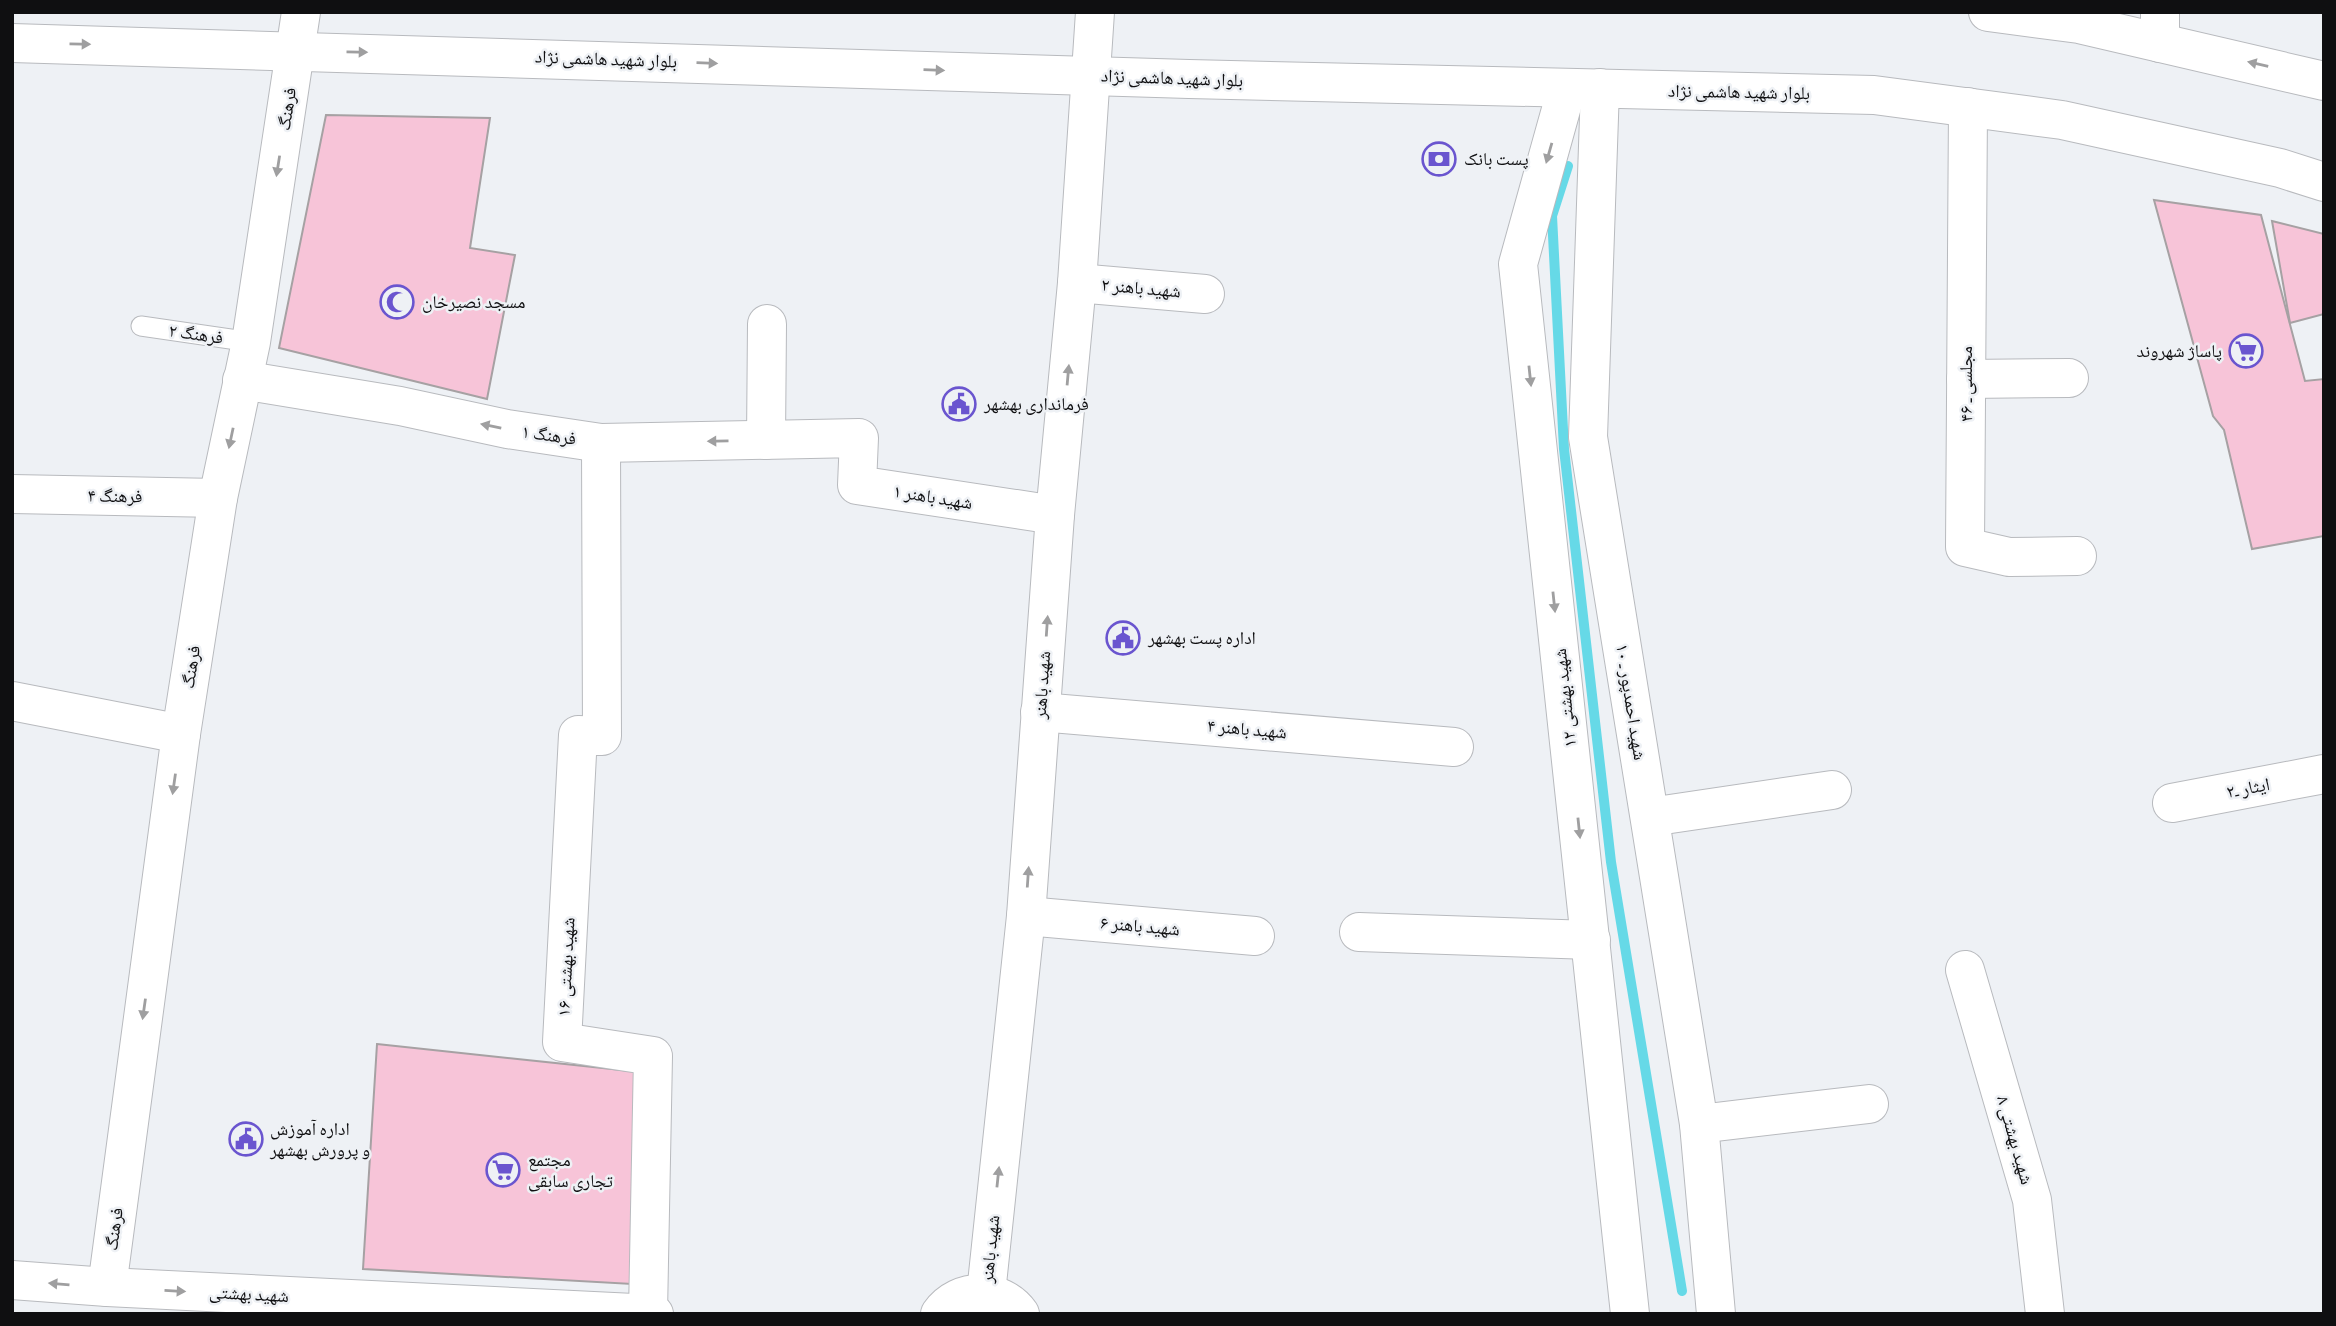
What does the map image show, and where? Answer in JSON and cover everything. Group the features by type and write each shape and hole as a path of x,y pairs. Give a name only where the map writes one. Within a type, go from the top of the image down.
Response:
{"street":[{"name":"فرهنگ","path":"107,1287 181,734 218,498 251,342 301,12"},
{"name":"شهید باهنر","path":"985,1293 1026,916 1055,515 1077,283 1095,12"},
{"path":"1988,12 2079,24 2160,27 2324,81"},
{"name":"بلوار شهید هاشمی نژاد","path":"12,43 1874,95 2062,120 2280,168 2324,183"},
{"name":"شهید احمدپور ـ ۱۰","path":"1584,88 1588,438 1699,1124 1716,1314"},
{"name":"شهید بهشتی ۱۲","path":"1584,88 1518,264 1630,1314"},
{"name":"مجلسی ـ ۴۶","path":"1968,107 1965,547 2009,557 2077,556"},
{"name":"شهید باهنر ۲","path":"1077,283 1205,294"},
{"path":"766,440 767,324"},
{"path":"1966,379 2069,378"},
{"name":"فرهنگ ۱","path":"243,380 601,443 859,438"},
{"name":"شهید باهنر ۱","path":"859,438 857,485 1055,515"},
{"name":"شهید بهشتی ۱۶","path":"601,443 602,736 578,735 562,1042 653,1056 648,1313"},
{"name":"فرهنگ ۴","path":"12,494 218,498"},
{"path":"12,701 181,734"},
{"name":"شهید باهنر ۴","path":"1040,712 1454,747"},
{"name":"ایثار ـ۲","path":"2172,803 2324,774"},
{"path":"1650,817 1832,790"},
{"name":"شهید باهنر ۶","path":"1026,916 1255,936"},
{"path":"1359,932 1591,940"},
{"name":"شهید بهشتی ۸","path":"1965,970 2032,1200 2045,1314"},
{"path":"1699,1124 1870,1104"},
{"name":"شهید بهشتی","path":"12,1280 653,1314"},
{"path":"940,1314 956,1299 970,1293 985,1293 1007,1301 1020,1314"}],"lane":[{"name":"فرهنگ ۲","path":"141,326 251,342"}],"building":[{"name":"مسجد نصیرخان","path":"326,115 490,118 470,248 515,255 487,399 279,348"},
{"name":"پاساژ شهروند","path":"2154,200 2261,215 2305,381 2324,379 2324,536 2252,549 2224,430 2213,416"},
{"path":"2272,221 2324,234 2324,314 2290,323"},
{"name":"مجتمع تجاری سابقی","path":"377,1044 640,1072 632,1284 363,1269"}],"waterway":[{"path":"1568,166 1552,216 1564,449 1611,862 1682,1291"}],"place":[{"name":"پست بانک","path":"1439,159"},
{"name":"مسجد نصیرخان","path":"397,302"},
{"name":"پاساژ شهروند","path":"2246,351"},
{"name":"فرمانداری بهشهر","path":"959,404"},
{"name":"اداره پست بهشهر","path":"1123,638"},
{"name":"اداره آموزش و پرورش بهشهر","path":"246,1139"},
{"name":"مجتمع تجاری سابقی","path":"503,1170"}]}
